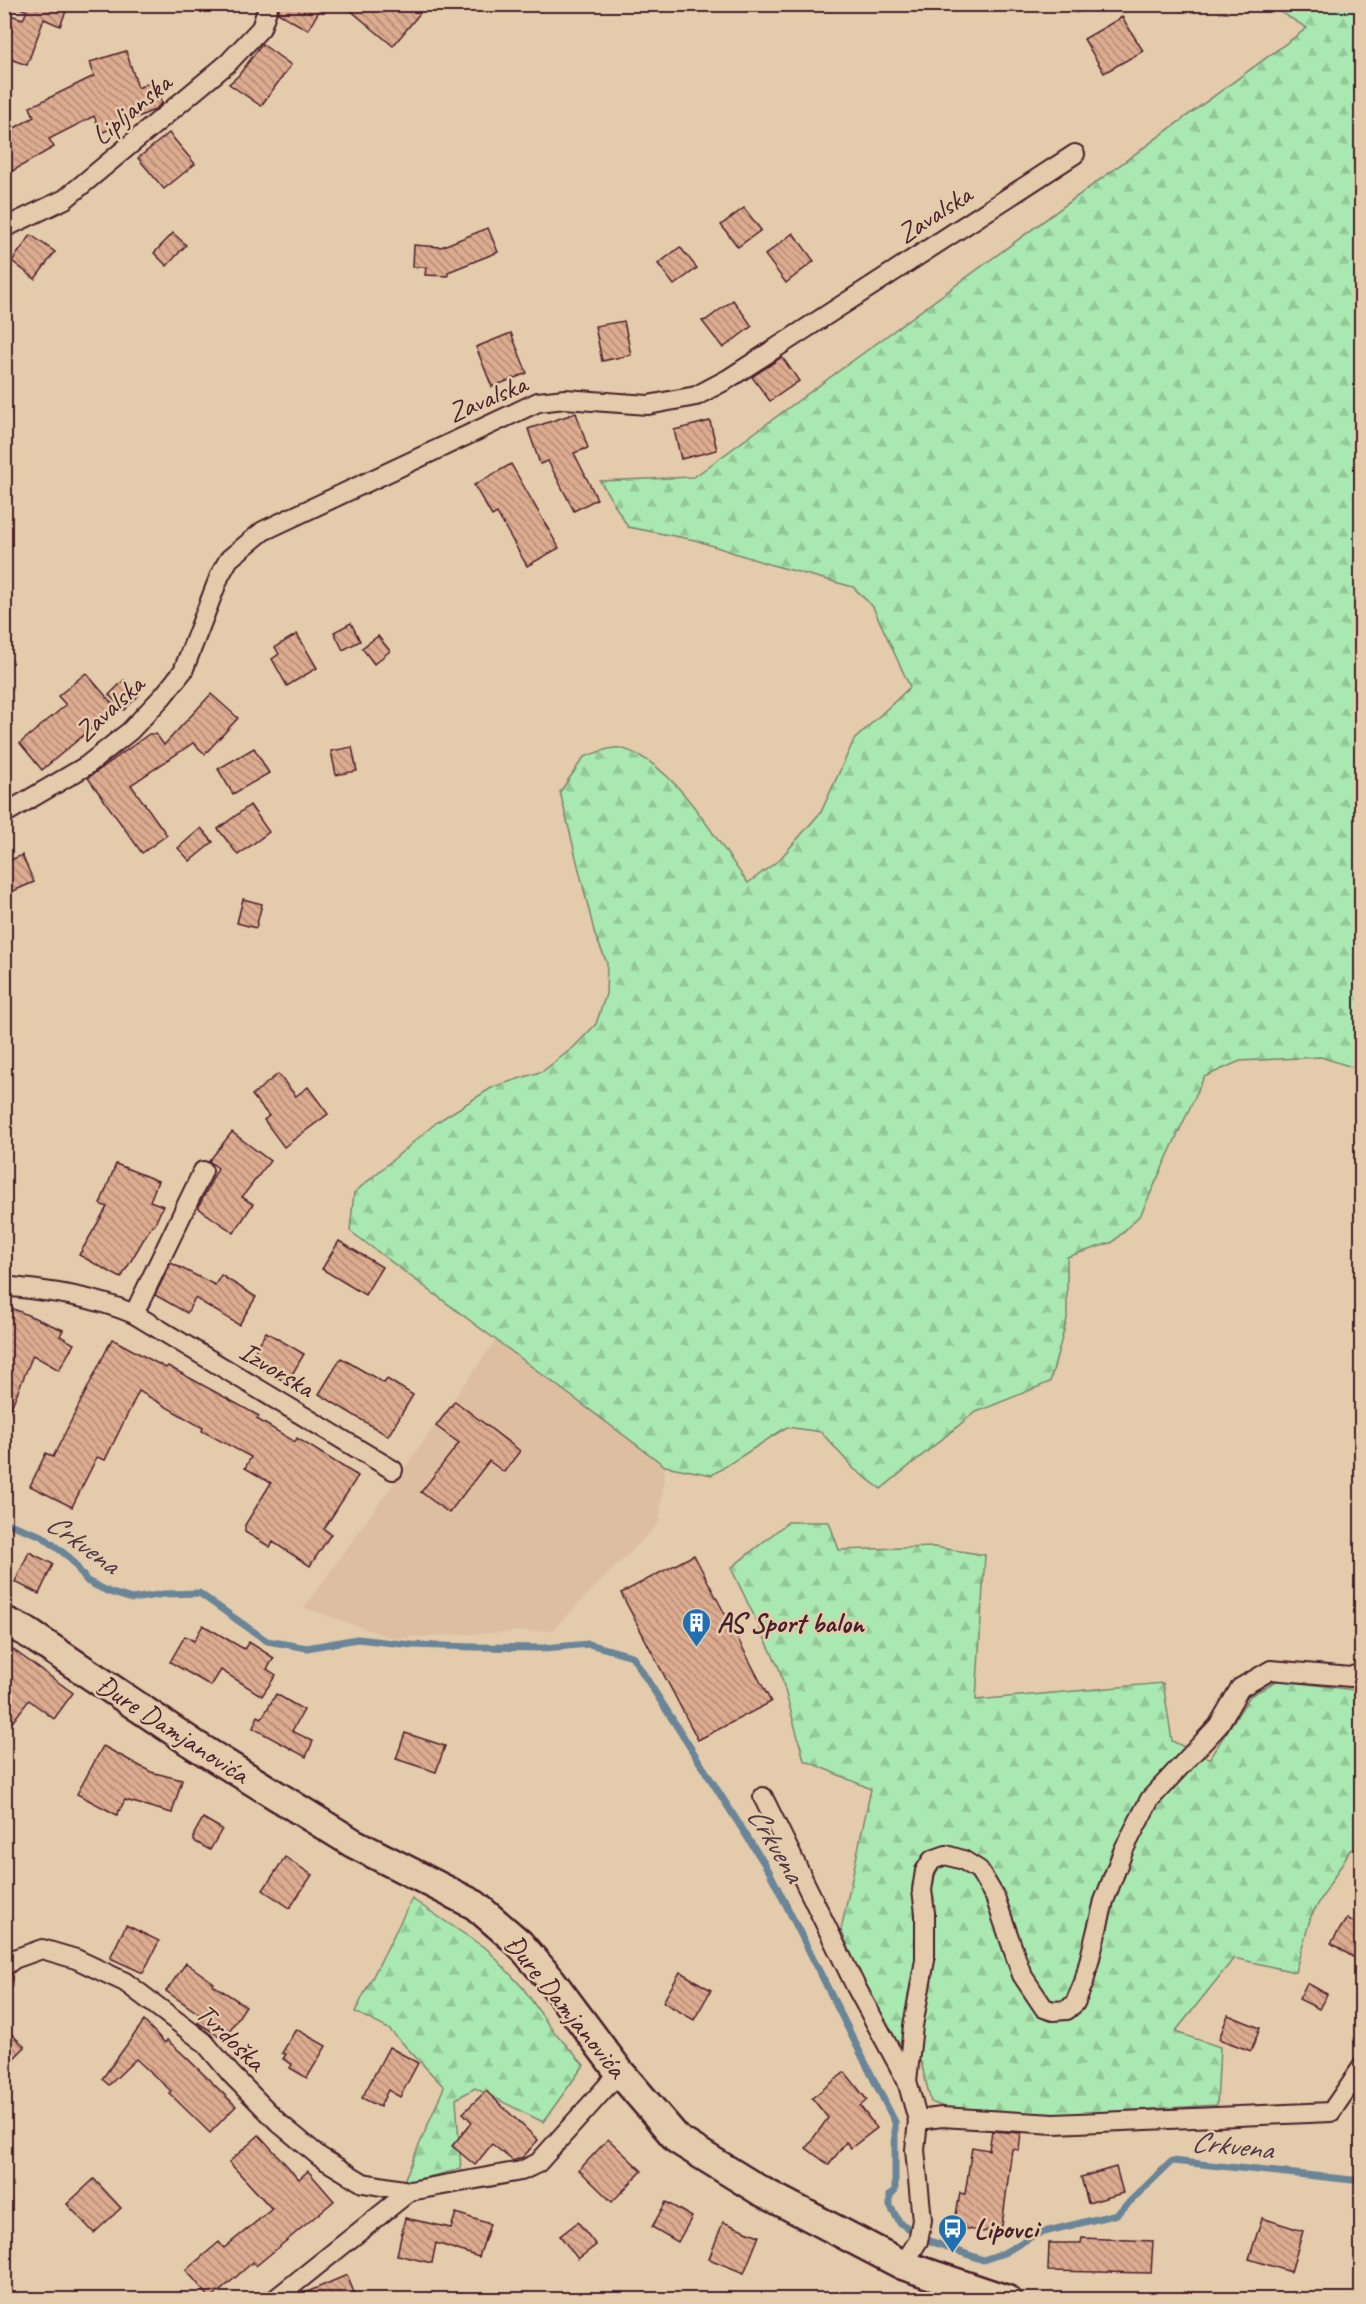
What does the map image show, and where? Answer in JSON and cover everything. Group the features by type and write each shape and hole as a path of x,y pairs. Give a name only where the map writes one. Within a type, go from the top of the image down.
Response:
{"main road":[{"name":"Đure Damjanovića","path":"4,1621 25,1631 195,1745 353,1843 475,1905 519,1943 550,1979 618,2070 678,2140 759,2190 903,2265 1007,2300"}],"street":[{"name":"Lipljanska","path":"4,228 66,199 228,63 261,28 269,4"},
{"name":"Zavalska","path":"4,814 86,766 130,731 163,696 183,671 220,575 229,559 263,531 538,402 565,399 648,405 696,396 728,380 1075,154"},
{"path":"134,1314 203,1171"},
{"name":"Izvorska","path":"4,1286 61,1293 107,1303 134,1314 393,1470"},
{"path":"907,2081 913,2026 925,1959 925,1913 922,1890 925,1871 932,1860 946,1856 963,1860 979,1870 995,1897 1022,1975 1044,2008 1053,2011 1067,2010 1075,2003 1084,1982 1104,1901 1124,1850 1150,1799 1218,1726 1240,1688 1271,1670 1352,1677 1362,1672"},
{"path":"763,1797 856,1987 907,2081 918,2120 915,2150 922,2206 919,2235 903,2265"},
{"name":"Tvrdoška","path":"4,1967 14,1959 42,1949 76,1959 125,1982 204,2042 231,2074 279,2123 320,2157 363,2184 410,2191 521,2171 538,2163 608,2085 618,2070"},
{"path":"918,2120 942,2117 1054,2124 1331,2112 1362,2067"},
{"name":"Tvrdoška","path":"274,2300 410,2191"}],"shaded area":[{"path":"496,1340 665,1466 659,1523 552,1630 393,1638 304,1608"}],"green space":[{"path":"1041,5 1093,5 1077,13"},
{"path":"1269,5 1361,5 1361,1070 1321,1057 1240,1061 1204,1077 1141,1214 1113,1242 1067,1257 1067,1319 1050,1382 974,1413 881,1489 854,1469 821,1432 787,1427 712,1475 665,1466 350,1231 354,1193 437,1122 493,1087 543,1071 574,1047 596,1024 606,994 607,963 595,935 560,792 584,757 607,749 620,748 640,756 658,768 676,785 708,825 748,883 779,860 821,812 854,740 910,687 873,607 853,587 765,563 695,540 628,527 600,481 694,477 1307,28"},
{"path":"788,1522 829,1522 839,1550 934,1547 985,1555 976,1700 1163,1683 1172,1741 1209,1759 1250,1696 1278,1680 1354,1690 1361,1688 1361,1848 1350,1850 1311,1916 1295,1972 1234,1958 1175,2032 1220,2047 1217,2105 1025,2117 959,2113 931,2102 921,2062 897,2054 881,2023 841,1930 871,1789 804,1760 779,1668 731,1568"},
{"path":"412,1899 488,1950 523,1988 550,2027 584,2065 543,2122 475,2088 456,2099 461,2169 403,2183 444,2087 389,2029 355,2012"}],"building":[{"path":"11,4 69,4 60,26 44,19 27,65 4,57 4,13 23,19 27,11"},
{"path":"280,4 323,4 308,30 278,13"},
{"path":"343,4 410,4 420,13 393,46"},
{"path":"1122,17 1143,51 1104,73 1084,39"},
{"path":"262,44 291,65 261,106 229,84 238,76"},
{"path":"126,51 138,88 152,81 162,103 154,110 101,133 94,116 49,139 54,147 4,176 4,134 34,117 30,107 94,76 90,62"},
{"path":"169,133 195,164 164,189 138,158"},
{"path":"744,208 761,230 738,247 721,225"},
{"path":"488,228 498,252 448,272 448,276 425,275 426,267 413,267 414,245 441,247"},
{"path":"173,233 186,245 167,266 154,253"},
{"path":"793,233 814,261 786,283 765,255"},
{"path":"31,235 55,252 35,279 12,261"},
{"path":"680,247 697,268 674,285 658,264"},
{"path":"733,300 752,326 723,348 702,321"},
{"path":"624,321 631,355 602,361 595,326"},
{"path":"511,333 527,373 492,387 476,347"},
{"path":"782,357 799,381 770,401 752,377"},
{"path":"576,413 588,448 574,453 597,499 574,511 548,461 540,464 528,429"},
{"path":"710,421 717,450 681,459 674,430"},
{"path":"511,464 559,548 527,566 497,513 492,516 474,485"},
{"path":"351,623 360,641 343,650 334,632"},
{"path":"297,634 317,668 287,686 272,659 279,654 275,647"},
{"path":"378,636 390,651 374,664 362,648"},
{"path":"86,673 116,708 42,770 20,743 66,705 58,696"},
{"path":"124,680 139,695 124,710 109,695"},
{"path":"211,694 238,718 205,754 193,743 131,785 167,835 142,853 88,778 149,734 156,734 164,745"},
{"path":"352,747 357,771 336,775 331,751"},
{"path":"254,748 269,773 233,794 218,769"},
{"path":"250,805 269,832 238,855 218,829"},
{"path":"201,828 213,842 190,861 178,848"},
{"path":"22,855 34,882 4,895 4,863"},
{"path":"243,899 262,904 256,928 237,923"},
{"path":"278,1074 296,1096 308,1087 328,1114 284,1147 264,1120 269,1116 252,1095"},
{"path":"232,1132 270,1161 242,1197 253,1204 234,1233 198,1208 218,1168 209,1161"},
{"path":"116,1164 158,1181 150,1201 163,1206 154,1226 152,1225 121,1278 79,1255 107,1207 100,1204"},
{"path":"339,1241 382,1267 365,1295 322,1269"},
{"path":"171,1263 215,1285 221,1275 256,1297 239,1325 195,1298 187,1313 155,1295"},
{"path":"4,1305 63,1330 60,1336 74,1344 59,1370 33,1355 5,1422"},
{"path":"266,1332 304,1354 287,1383 249,1361"},
{"path":"112,1339 166,1368 168,1366 259,1416 257,1419 295,1442 297,1438 358,1476 324,1529 331,1534 310,1566 273,1542 270,1547 245,1532 245,1525 271,1483 245,1468 251,1457 202,1431 203,1428 139,1391 105,1460 97,1457 72,1507 30,1486 46,1453 53,1457"},
{"path":"341,1358 384,1383 387,1379 413,1395 388,1436 319,1394"},
{"path":"455,1401 520,1451 504,1472 489,1461 449,1513 421,1492 459,1443 436,1426"},
{"path":"29,1552 53,1564 39,1594 15,1582"},
{"name":"AS Sport balon","path":"694,1555 771,1702 698,1740 621,1593"},
{"path":"203,1625 244,1649 249,1642 274,1658 267,1669 276,1675 262,1696 221,1670 211,1686 170,1662 185,1636 194,1641"},
{"path":"4,1643 73,1693 54,1719 29,1700 4,1733"},
{"path":"276,1694 304,1710 292,1731 313,1741 306,1757 253,1728 258,1716 262,1718"},
{"path":"405,1733 445,1746 436,1772 396,1759"},
{"path":"103,1746 151,1772 182,1780 172,1813 125,1800 117,1815 77,1794"},
{"path":"203,1818 222,1829 210,1850 194,1841 194,1834"},
{"path":"285,1857 312,1875 290,1908 263,1890"},
{"path":"1347,1918 1362,1927 1362,1963 1331,1943"},
{"path":"126,1925 159,1941 143,1973 110,1958"},
{"path":"186,1963 214,1983 213,1985 246,2006 224,2039 198,2023 202,2016 166,1991"},
{"path":"680,1972 711,1990 694,2020 663,2002"},
{"path":"1307,1983 1327,1994 1319,2009 1299,1999"},
{"path":"1228,2015 1260,2028 1251,2051 1219,2039"},
{"path":"144,2021 165,2043 167,2040 185,2056 236,2106 210,2133 169,2093 171,2091 136,2059 109,2085 102,2079"},
{"path":"4,2027 25,2047 4,2068"},
{"path":"296,2029 326,2046 307,2078 290,2068 292,2064 283,2059 286,2054 282,2053"},
{"path":"389,2047 418,2063 400,2097 388,2090 380,2107 362,2098"},
{"path":"845,2072 867,2100 860,2106 877,2128 851,2148 846,2142 829,2165 806,2148 828,2118 812,2098"},
{"path":"486,2091 538,2140 523,2157 513,2161 492,2144 475,2165 452,2146 472,2122 463,2113"},
{"path":"992,2131 1021,2133 1019,2150 1012,2149 1002,2226 983,2232 954,2226 960,2193 965,2194 972,2147 989,2150"},
{"path":"259,2135 299,2179 308,2171 334,2201 256,2266 253,2262 211,2299 186,2270 219,2242 224,2248 272,2209 229,2162"},
{"path":"608,2139 642,2171 612,2202 579,2170"},
{"path":"1116,2167 1123,2193 1088,2203 1081,2177"},
{"path":"94,2179 121,2208 94,2233 67,2204"},
{"path":"666,2202 692,2217 678,2242 652,2227"},
{"path":"456,2213 490,2224 479,2257 436,2243 432,2263 397,2255 405,2218 451,2228"},
{"path":"1262,2218 1303,2231 1291,2272 1249,2259"},
{"path":"578,2222 596,2245 578,2259 560,2236"},
{"path":"723,2222 759,2236 744,2273 709,2259"},
{"path":"1082,2238 1153,2241 1151,2273 1048,2271 1049,2243 1081,2243"},
{"path":"347,2275 357,2300 293,2300 298,2296"}],"waterway":[{"name":"Crkvena","path":"4,1522 42,1536 70,1558 87,1581 109,1592 132,1599 164,1594 199,1593 267,1641 307,1648 357,1639 412,1645 474,1647 544,1648 589,1644 632,1656 769,1871 895,2122 895,2190 890,2195 890,2206 900,2223 930,2241 983,2260 1004,2253 1036,2234 1117,2214 1172,2161 1362,2181"}],"place":[{"name":"AS Sport balon","path":"696,1648"},
{"name":"Lipovci","path":"953,2254"}]}
